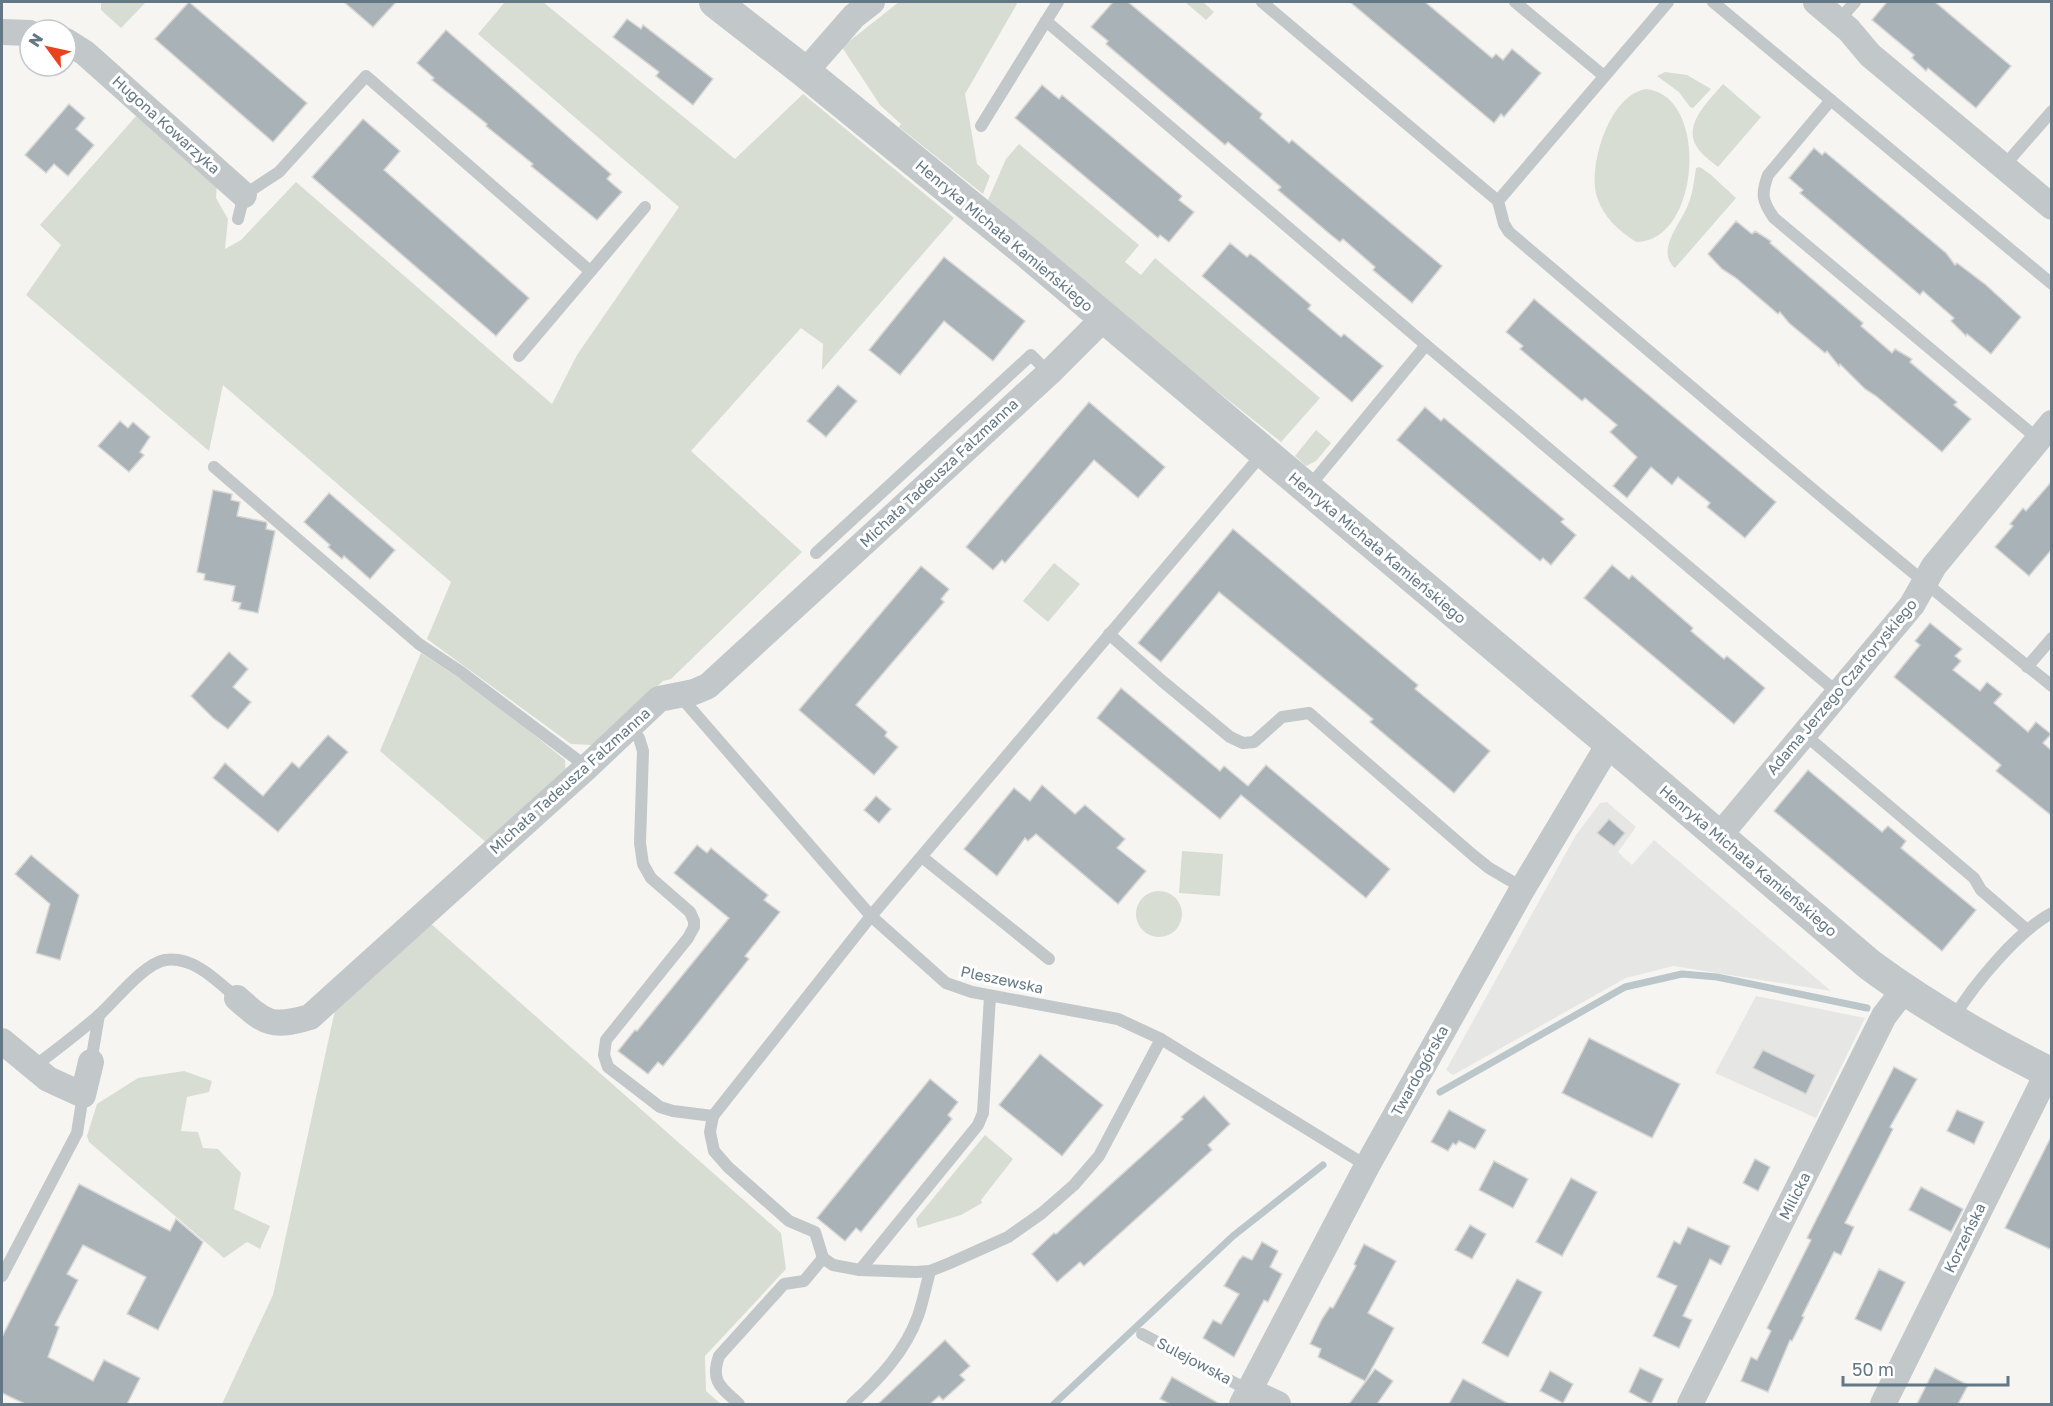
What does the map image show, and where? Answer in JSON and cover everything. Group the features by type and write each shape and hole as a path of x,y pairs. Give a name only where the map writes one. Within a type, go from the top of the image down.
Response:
{"street":[{"name":"Henryka Michała Kamieńskiego","path":"715,2 805,72 1104,318 1870,965 1904,990 1952,1020 2050,1073"},
{"path":"805,72 854,16 872,2"},
{"path":"1816,2 1847,11 1870,55 2052,207"},
{"path":"2,33 18,33"},
{"name":"Hugona Kowarzyka","path":"78,49 244,195"},
{"name":"Michała Tadeusza Falzmanna","path":"237,998 258,1017 284,1024 310,1017 659,699 680,696 708,686 1049,373 1104,318"},
{"name":"Adama Jerzego Czartoryskiego","path":"1719,836 1912,605 1934,566 2045,431"},
{"name":"Twardogórska","path":"1246,1398 1367,1166 1523,888 1610,744"},
{"name":"Milicka","path":"1690,1404 1884,1016 1904,990"},
{"path":"2,1041 48,1079 83,1095 91,1062"},
{"name":"Korzeńska","path":"1883,1404 2050,1073"},
{"name":"Sulejowska","path":"1246,1398 1278,1404"}],"lane":[{"path":"981,126 1058,2"},
{"path":"1262,2 1498,201 1504,224 1509,232 1925,584 2052,686"},
{"path":"1515,2 1604,76"},
{"path":"1498,201 1668,2"},
{"path":"1713,2 2052,284"},
{"path":"1046,21 1838,693"},
{"path":"238,219 244,195 279,172 366,76 590,271"},
{"path":"1831,100 1768,175 1763,189 1765,205 1774,218 2045,431"},
{"path":"2003,167 2052,111"},
{"path":"519,356 645,207"},
{"path":"1307,489 1426,345"},
{"path":"816,553 1031,355 1049,373"},
{"path":"1161,1039 1099,1156 1074,1185 1042,1213 1008,1237 930,1271 860,1270 833,1265 823,1258 814,1232 789,1221 745,1184 714,1151 710,1132 713,1116 871,915 1263,453"},
{"path":"214,467 419,644 461,672 587,767"},
{"path":"1110,634 1230,737 1243,743 1254,742 1282,717 1309,713 1474,856 1489,868 1523,888"},
{"path":"2027,667 2052,638"},
{"name":"Pleszewska","path":"680,696 871,915 946,983 990,996 1118,1019 1161,1039 1367,1166"},
{"path":"629,727 639,738 643,751 640,843 643,864 651,878 690,912 694,927 688,938 606,1040 604,1055 609,1067 660,1107 713,1116"},
{"path":"1804,734 1974,878 1981,890 2026,929"},
{"path":"922,857 1049,959"},
{"path":"1952,1020 1978,982 2026,929 2052,913"},
{"name":"Michała Tadeusza Falzmanna","path":"32,1068 99,1015 152,965 165,960 182,961 203,969 237,998"},
{"path":"860,1270 978,1125 983,1113 990,996"},
{"path":"91,1062 99,1015"},
{"path":"2,1276 77,1133 83,1095"},
{"path":"739,1404 719,1385 716,1379 714,1368 719,1356 784,1284 804,1281 823,1258"},
{"path":"852,1404 882,1377 898,1355 918,1317 930,1271"},
{"name":"Sulejowska","path":"1142,1334 1246,1398"}],"shaded area":[{"path":"101,2 146,2 121,28 101,10"},
{"path":"505,2 543,2 735,159 803,94 954,218 822,370 823,344 801,328 691,451 802,552 671,679 663,681 592,745 571,744 427,639 451,582 223,385 209,451 26,295 61,245 40,225 137,115 217,182 216,198 228,219 225,249 241,240 296,182 552,404 577,355 679,207 478,34"},
{"path":"899,2 1018,2 965,94 977,164 990,176 983,194 899,127 901,124 880,105 842,47"},
{"path":"1185,2 1203,2 1214,12 1206,20"},
{"path":"1665,72 1687,75 1711,89 1693,108 1690,107 1679,92 1657,76"},
{"path":"1723,84 1761,117 1718,167 1697,147 1693,138 1693,130 1695,121 1705,105"},
{"path":"1647,89 1667,98 1681,116 1688,141 1689,168 1684,196 1674,219 1657,236 1636,242 1618,228 1604,211 1597,197 1595,168 1604,133 1612,117 1622,103 1634,94"},
{"path":"1019,144 1139,245 1125,262 1141,275 1155,258 1320,398 1281,442 1203,380 988,200 1006,159"},
{"path":"1700,167 1736,198 1675,268 1670,261 1668,245 1690,200 1696,168"},
{"path":"1316,430 1331,443 1316,461 1306,466 1295,456"},
{"path":"1054,563 1080,584 1048,622 1023,601"},
{"path":"421,653 489,698 565,760 566,776 488,844 380,751"},
{"path":"1607,802 1636,827 1618,852 1632,865 1654,840 1831,991 1673,966 1626,978 1453,1075 1446,1070 1576,835 1600,803"},
{"path":"1182,851 1223,854 1220,896 1179,893"},
{"path":"1159,891 1168,892 1176,897 1181,905 1181,923 1176,931 1168,936 1159,937 1150,936 1142,931 1137,923 1136,914 1137,905 1142,897 1150,892"},
{"path":"429,922 781,1233 786,1269 705,1356 706,1391 721,1404 222,1404 273,1295 335,1010"},
{"path":"1756,996 1865,1018 1816,1118 1715,1073"},
{"path":"184,1071 212,1081 209,1092 187,1097 181,1131 198,1132 203,1148 218,1149 241,1173 234,1209 270,1226 260,1249 247,1242 224,1258 89,1142 87,1136 97,1104 138,1078"},
{"path":"985,1135 1013,1159 981,1200 982,1203 961,1215 918,1228 916,1219"}],"building":[{"path":"189,2 307,103 273,142 155,39"},
{"path":"344,2 396,2 373,27"},
{"path":"1113,2 1128,2 1262,114 1260,118 1289,143 1292,140 1442,266 1412,303 1373,270 1375,267 1343,239 1340,242 1331,235 1278,190 1281,187 1228,142 1225,145 1106,44 1108,41 1091,27"},
{"path":"1350,2 1425,2 1492,58 1496,54 1503,60 1512,49 1541,73 1504,117 1501,114 1494,123"},
{"path":"1887,2 1935,2 2011,66 1976,108 1928,68 1926,71 1912,58 1914,55 1872,20"},
{"path":"627,19 641,29 643,25 713,79 693,105 656,76 659,72 613,37"},
{"path":"446,30 611,174 607,179 622,192 597,220 531,166 533,164 486,126 487,124 432,80 434,78 417,63"},
{"path":"1042,85 1059,99 1062,95 1182,196 1179,200 1194,212 1169,242 1160,235 1158,238 1015,118"},
{"path":"69,104 85,118 76,129 94,145 68,176 54,164 46,173 25,155"},
{"path":"363,119 400,151 384,170 529,298 496,336 312,177"},
{"path":"1814,148 1822,155 1825,152 1946,253 1955,265 1957,263 1986,285 2021,317 1991,354 1967,334 1966,336 1951,321 1954,318 1923,291 1920,295 1800,193 1803,190 1789,178"},
{"path":"1736,221 1752,234 1755,231 1771,241 1770,243 1863,323 1861,326 1892,353 1895,349 1912,359 1910,362 1957,402 1954,405 1971,419 1942,452 1865,389 1840,364 1839,366 1827,351 1825,353 1789,323 1780,312 1778,314 1722,269 1708,254"},
{"path":"1230,243 1247,257 1250,254 1256,258 1311,305 1308,309 1341,337 1344,334 1383,366 1352,402 1202,276"},
{"path":"944,257 1025,321 993,361 944,321 900,375 869,350"},
{"path":"1534,299 1776,502 1745,538 1707,507 1710,503 1678,477 1672,485 1651,467 1627,498 1613,486 1637,457 1610,432 1617,425 1585,398 1582,401 1520,349 1523,346 1506,332"},
{"path":"838,385 857,401 826,437 807,421"},
{"path":"1089,402 1165,467 1138,498 1094,460 1005,563 1002,560 993,570 966,547"},
{"path":"1425,407 1441,421 1444,418 1564,519 1561,522 1576,535 1551,565 1543,558 1540,561 1397,440"},
{"path":"120,421 128,428 133,422 150,437 140,452 144,455 129,472 98,446"},
{"path":"2052,481 2052,549 2029,576 1995,547 2013,526 2010,524 2023,508 2026,511"},
{"path":"213,490 232,494 231,500 240,502 237,516 266,522 266,529 275,531 258,613 239,609 241,603 232,601 235,586 204,580 205,574 197,572"},
{"path":"329,493 395,550 370,579 344,556 342,559 328,547 330,545 304,522"},
{"path":"1233,529 1418,685 1415,689 1490,751 1454,793 1370,722 1373,719 1219,592 1161,662 1138,643"},
{"path":"1612,565 1629,579 1632,575 1693,628 1691,631 1724,659 1727,656 1765,688 1734,724 1584,598"},
{"path":"921,566 949,589 941,599 944,602 856,705 887,732 885,736 898,747 874,775 799,710"},
{"path":"1930,623 1962,649 1955,656 1961,661 1953,670 1980,691 1987,682 2002,694 1994,703 2028,732 2036,722 2051,734 2043,743 2052,751 2052,816 1996,771 2001,765 1894,677 1920,645 1915,641"},
{"path":"229,652 248,669 233,687 251,702 228,729 191,696"},
{"path":"1121,688 1220,771 1224,766 1248,786 1266,765 1390,869 1366,898 1241,795 1220,819 1097,718"},
{"path":"328,735 348,752 278,832 213,778 225,763 263,796 292,762 299,768"},
{"path":"1808,770 1882,832 1888,826 1906,841 1901,848 1976,910 1942,951 1774,811"},
{"path":"1042,785 1075,814 1085,805 1125,839 1117,848 1146,871 1118,904 1036,834 1028,841 1025,838 997,876 964,849 1014,788 1030,801"},
{"path":"876,796 891,809 879,823 864,810"},
{"path":"1609,819 1625,833 1614,846 1597,833"},
{"path":"697,845 707,853 711,848 768,895 764,900 780,912 745,956 749,959 686,1038 663,1066 658,1062 648,1074 618,1051 729,918 674,873"},
{"path":"31,855 79,895 60,960 36,953 50,904 15,874"},
{"path":"1589,1038 1680,1084 1652,1138 1562,1093"},
{"path":"1763,1050 1815,1075 1806,1094 1753,1068"},
{"path":"1040,1054 1103,1105 1062,1156 999,1105"},
{"path":"1894,1067 1917,1079 1890,1127 1893,1129 1845,1223 1854,1227 1841,1255 1834,1252 1792,1341 1790,1340 1768,1392 1741,1381 1751,1357 1757,1360 1771,1331 1767,1328 1811,1240 1807,1238"},
{"path":"930,1079 958,1102 948,1115 952,1119 861,1232 856,1228 845,1241 817,1218"},
{"path":"1204,1096 1230,1124 1208,1145 1212,1150 1084,1266 1080,1262 1057,1282 1032,1254 1183,1119 1181,1117"},
{"path":"1449,1110 1486,1130 1475,1149 1459,1141 1456,1145 1453,1143 1448,1151 1431,1142"},
{"path":"1957,1110 1984,1122 1974,1144 1947,1131"},
{"path":"2052,1135 2052,1250 2005,1228"},
{"path":"1755,1159 1770,1167 1758,1191 1743,1183"},
{"path":"1494,1161 1528,1179 1513,1208 1479,1190"},
{"path":"1571,1178 1597,1192 1562,1256 1536,1242"},
{"path":"79,1184 170,1231 176,1219 203,1242 158,1330 127,1314 146,1277 83,1245 67,1274 78,1280 55,1325 59,1327 48,1357 93,1381 104,1360 140,1378 127,1404 25,1404 2,1393 2,1337"},
{"path":"1921,1187 1963,1209 1951,1232 1909,1210"},
{"path":"1470,1225 1486,1234 1472,1259 1455,1250"},
{"path":"1688,1227 1730,1246 1721,1265 1710,1259 1683,1316 1692,1320 1679,1348 1653,1336 1677,1286 1657,1277 1674,1241 1680,1244"},
{"path":"1262,1242 1278,1251 1270,1267 1282,1274 1268,1302 1264,1300 1234,1357 1203,1338 1213,1320 1221,1324 1239,1294 1224,1286 1239,1260 1243,1256 1252,1260"},
{"path":"1364,1244 1396,1261 1368,1313 1394,1328 1365,1381 1318,1357 1321,1349 1310,1344 1322,1319 1330,1307 1333,1308 1356,1266 1354,1264"},
{"path":"1879,1269 1905,1282 1881,1331 1855,1319"},
{"path":"1517,1279 1542,1292 1508,1357 1482,1343"},
{"path":"945,1340 970,1366 960,1375 965,1380 943,1400 939,1396 930,1404 878,1404"},
{"path":"1640,1368 1663,1379 1651,1404 1629,1392"},
{"path":"1935,1368 1968,1385 1958,1404 1917,1404"},
{"path":"1375,1369 1393,1381 1377,1404 1349,1404"},
{"path":"1550,1371 1573,1384 1563,1403 1540,1391"},
{"path":"1172,1377 1220,1404 1170,1404 1160,1399"},
{"path":"1463,1379 1509,1404 1449,1404"}],"waterway":[{"path":"1440,1092 1625,987 1682,974 1717,977 1867,1008"},
{"path":"1054,1404 1233,1236 1323,1165"}]}
